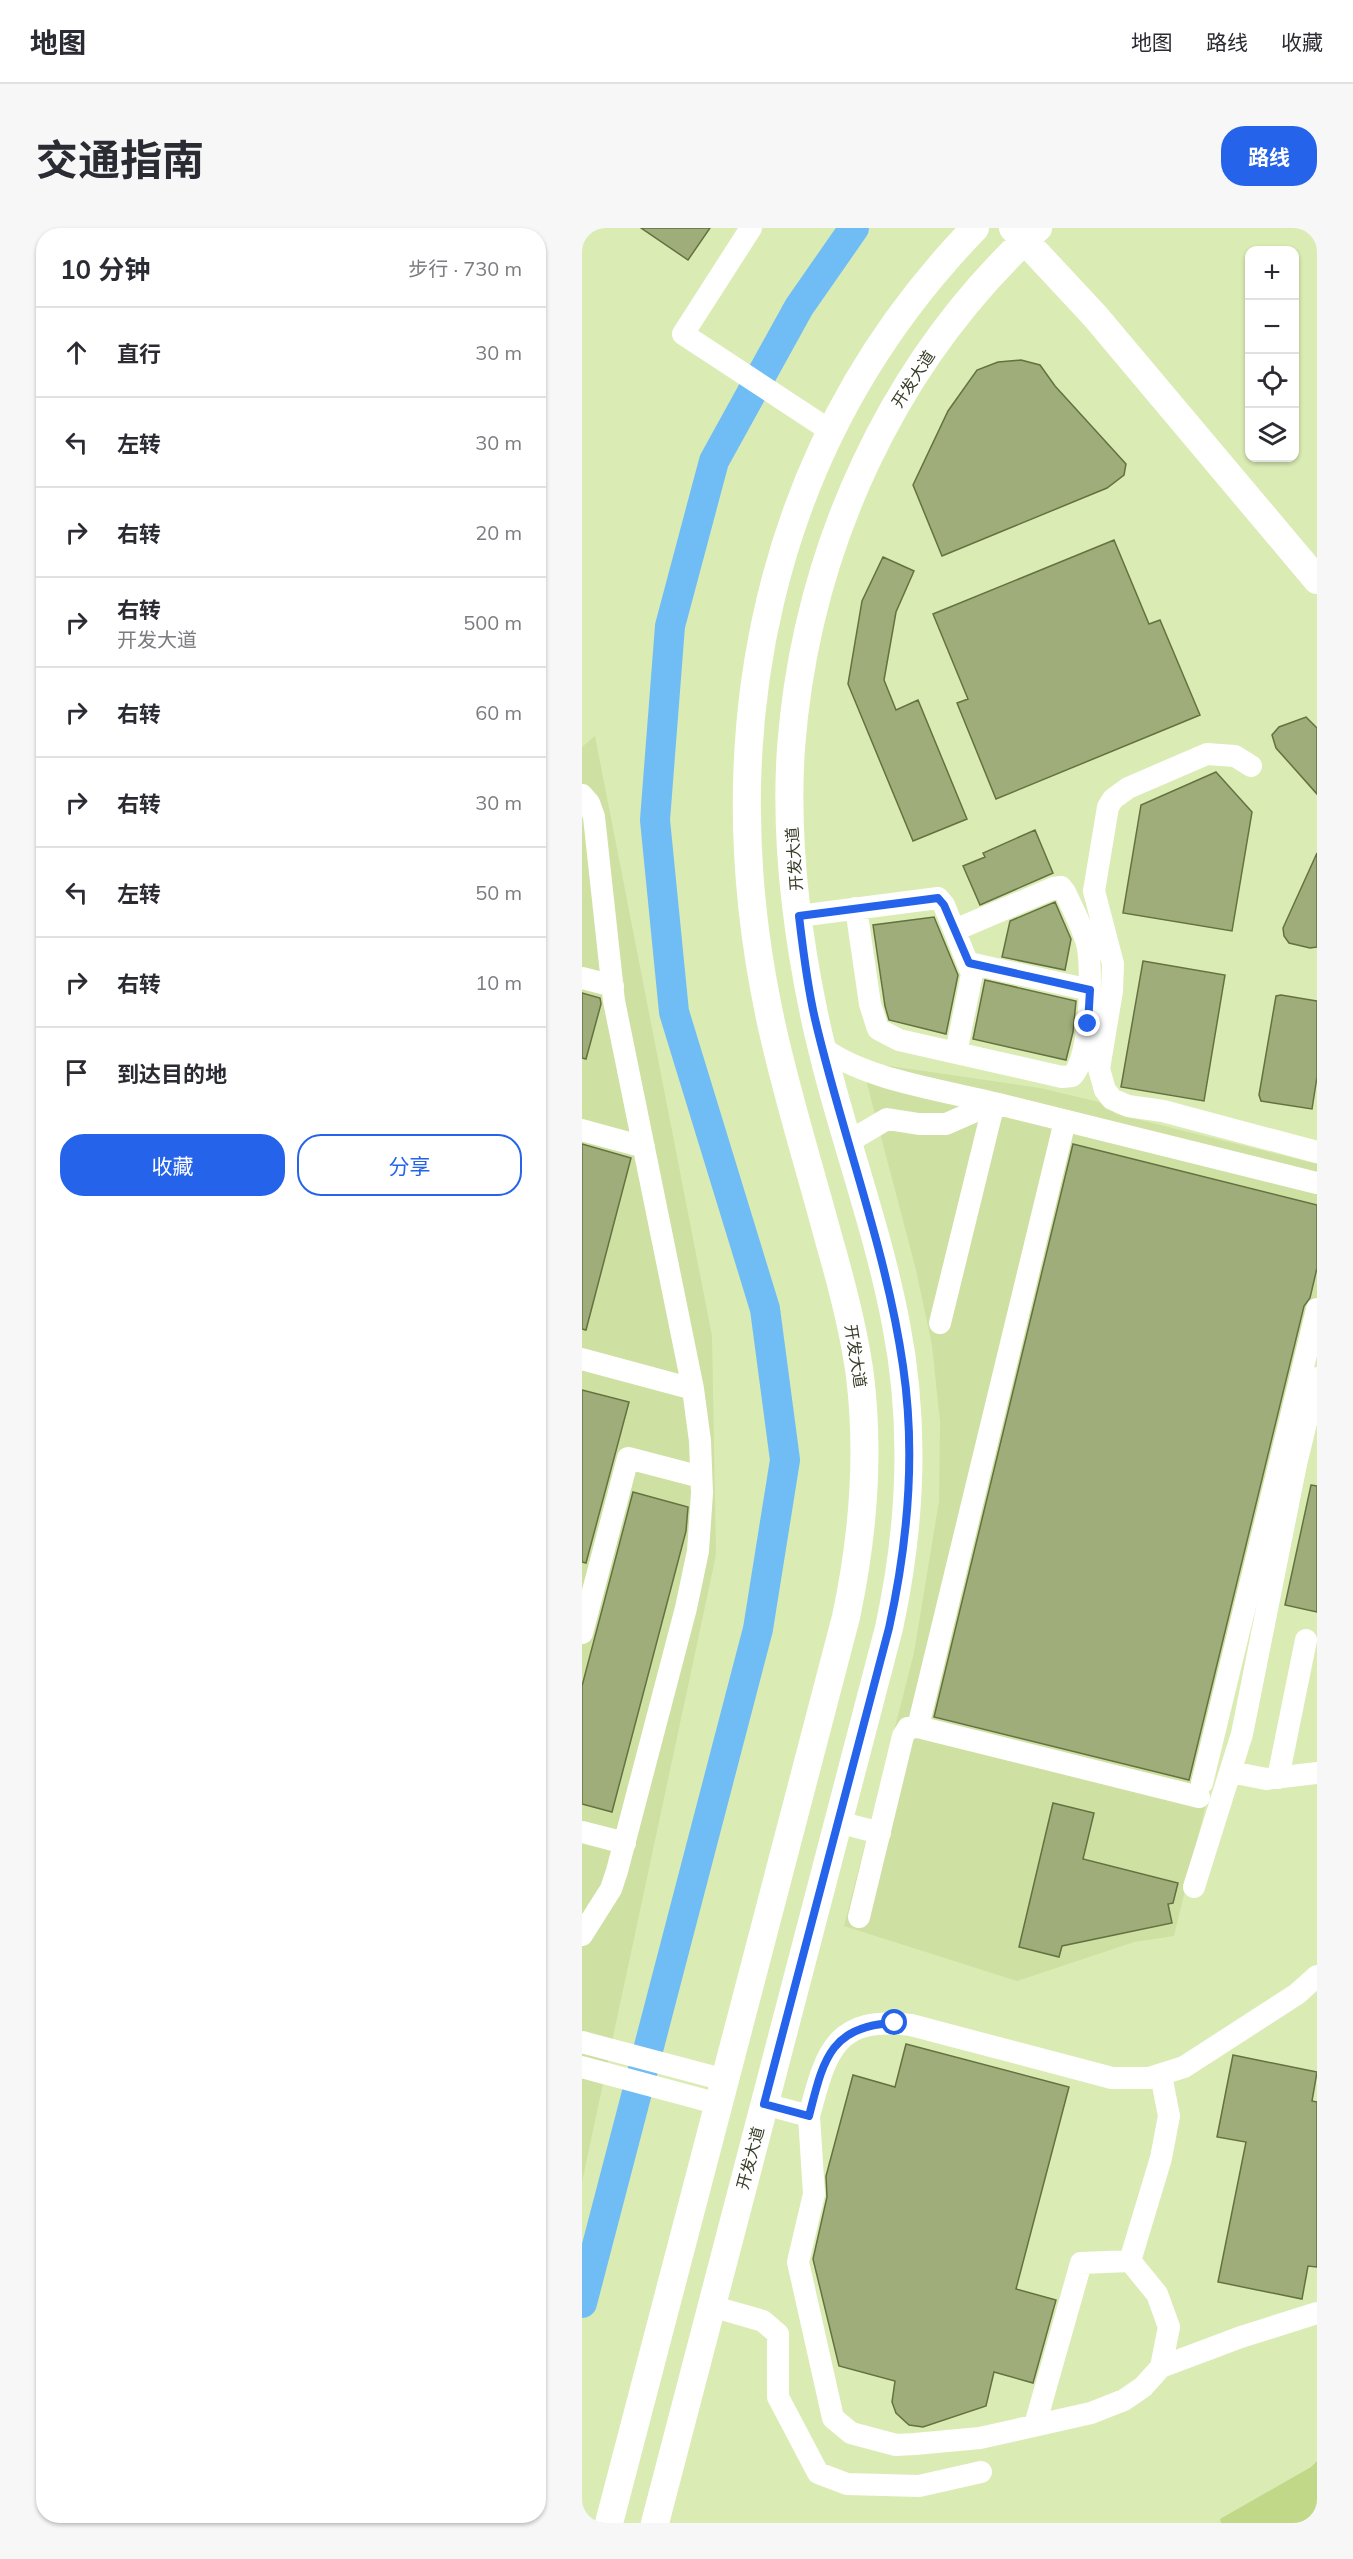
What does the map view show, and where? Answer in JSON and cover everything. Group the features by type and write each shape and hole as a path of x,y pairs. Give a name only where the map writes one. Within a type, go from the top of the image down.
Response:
{"main road":[{"name":"开发大道","path":"609,2523 846,1617 861,1536 865,1455 861,1383 853,1333 783,1073 763,980 747,842 746,772 751,702 767,609 779,564 798,509 825,444 852,392 902,313 931,276 975,228"},
{"name":"开发大道","path":"655,2523 898,1585 908,1498 908,1411 896,1324 822,1047 806,973 791,840 790,796 795,707 810,620 835,535 870,453 913,376 965,305 1030,230"},
{"path":"1030,230 1108,304 1317,554"},
{"path":"1030,230 1095,316 1317,580"}],"lane":[{"path":"751,228 683,334 820,424"},
{"path":"1251,766 1235,756 1207,754 1128,788 1113,799 1108,807 1094,891 1113,963 1099,1074 1105,1090 1122,1105 1163,1111 1317,1152"},
{"path":"582,795 589,803 594,817 592,876 693,1389 700,1440 701,1477 698,1551 689,1596 625,1843 611,1889 582,1935"},
{"path":"856,908 872,1017 879,1029 899,1040 1062,1077 1072,1076 1078,1068 1088,1024 1090,990 1087,947 1065,892 1060,887 1054,888 955,930"},
{"path":"799,916 938,898 944,905 969,963 971,984 956,1053"},
{"path":"969,963 1090,990"},
{"path":"582,978 613,986"},
{"path":"822,1047 833,1056 860,1069 1317,1183"},
{"path":"848,1142 887,1119 919,1124 946,1124 994,1103"},
{"path":"940,1323 994,1103"},
{"path":"918,1727 1065,1121"},
{"path":"582,1130 644,1147"},
{"path":"859,1917 903,1736 908,1728 918,1727 1201,1790 1317,1310"},
{"path":"582,1359 693,1389"},
{"path":"1194,1887 1231,1772 1250,1698 1296,1464 1317,1378"},
{"path":"582,1633 628,1458 701,1477"},
{"path":"1278,1778 1306,1640"},
{"path":"1231,1772 1253,1778 1278,1778 1317,1773"},
{"path":"838,1822 880,1833"},
{"path":"582,1832 625,1843"},
{"path":"1313,1988 1195,2060 1161,2075 1137,2079 1112,2078 911,2025 879,2023 854,2030 834,2045 822,2067 809,2116 814,2193 798,2262 833,2418 851,2433 896,2445 980,2438 1091,2413 1124,2400 1143,2387 1161,2367 1241,2337 1317,2313"},
{"path":"582,2042 680,2068 722,2092"},
{"path":"582,2067 674,2092 722,2092"},
{"path":"1130,2261 1161,2158 1169,2116 1161,2075"},
{"path":"764,2104 809,2116"},
{"path":"1130,2261 1157,2294 1169,2327 1161,2367"},
{"path":"1035,2426 1081,2263 1130,2261"},
{"path":"711,2306 764,2321 778,2334 778,2397 818,2473 847,2484 919,2486 981,2472"}],"shaded area":[{"path":"595,736 712,1336 716,1555 582,2182 582,747"},
{"path":"860,1057 876,1064 1040,1088 1099,1102 1116,1114 1317,1164 1317,1346 1174,1936 1134,1942 1017,1981 844,1926 914,1653 939,1501 940,1422 932,1345 916,1270"},
{"path":"1317,2461 1317,2523 1221,2523 1220,2519 1311,2467"}],"building":[{"path":"641,228 710,228 688,260"},
{"path":"1021,360 1040,365 1055,386 1126,464 1124,475 1107,488 942,556 913,485 948,411 977,370 998,362"},
{"path":"1114,540 1149,624 1160,620 1200,715 996,799 957,703 968,699 933,614"},
{"path":"883,557 914,571 896,612 884,680 896,710 918,700 967,819 913,841 848,684 862,601"},
{"path":"1306,717 1317,728 1317,794 1276,748 1272,735 1279,727"},
{"path":"1216,772 1252,812 1232,931 1123,913 1141,805"},
{"path":"1035,830 1053,873 980,905 963,866 985,857 983,853"},
{"path":"1317,853 1317,947 1310,948 1289,943 1284,936 1283,928"},
{"path":"1055,902 1071,939 1065,970 1002,957 1010,921"},
{"path":"934,917 958,975 946,1034 889,1020 873,925"},
{"path":"1143,961 1225,975 1204,1101 1121,1087"},
{"path":"985,980 1076,1001 1073,1032 1066,1060 973,1039"},
{"path":"582,993 600,998 601,1004 586,1059 582,1058"},
{"path":"1276,996 1317,1001 1317,1077 1312,1109 1261,1101 1259,1095"},
{"path":"582,1144 631,1158 586,1330 582,1329"},
{"path":"1073,1144 1317,1205 1317,1268 1310,1298 1304,1306 1189,1780 934,1717"},
{"path":"582,1390 629,1402 586,1563 582,1562"},
{"path":"1311,1485 1317,1486 1317,1612 1285,1605"},
{"path":"633,1492 688,1507 686,1531 612,1812 582,1804 582,1686"},
{"path":"1053,1803 1094,1813 1083,1859 1178,1883 1173,1903 1168,1904 1172,1923 1062,1946 1059,1957 1019,1947"},
{"path":"906,2044 1069,2087 1016,2289 1056,2300 1033,2383 994,2372 986,2406 923,2427 909,2425 896,2413 892,2402 895,2381 839,2366 813,2259 827,2197 826,2176 853,2075 895,2087"},
{"path":"1233,2055 1317,2072 1312,2101 1317,2102 1317,2267 1308,2266 1302,2299 1218,2282 1246,2142 1217,2137"}],"waterway":[{"path":"582,2303 758,1629 785,1460 765,1309 674,1012 655,820 670,626 714,461 799,307 854,228"}],"route":[{"path":"895,2023 879,2023 854,2030 834,2045 822,2067 809,2116 764,2104 889,1628 898,1585 908,1498 908,1411 896,1324 887,1282 815,1017 806,973 799,916 929,897 938,898 944,905 969,963 1090,990 1088,1024"}]}
